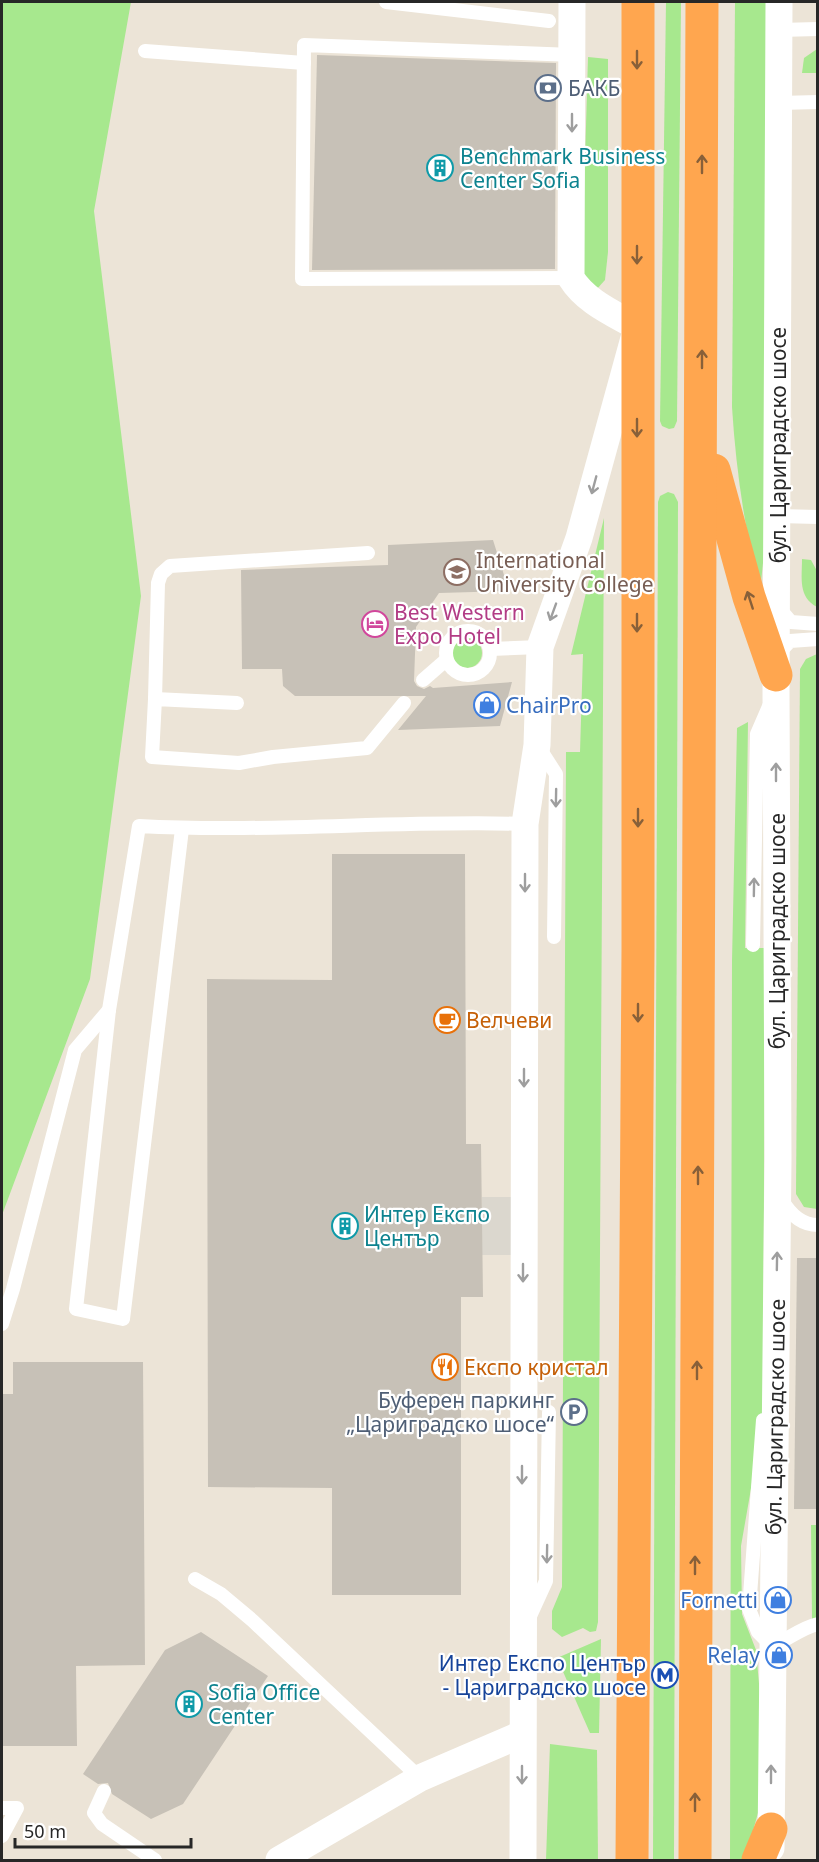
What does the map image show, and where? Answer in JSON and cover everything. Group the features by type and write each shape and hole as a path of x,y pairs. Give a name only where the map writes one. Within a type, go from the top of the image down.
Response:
{"highway":[{"path":"632,1860 638,950 638,2"},
{"path":"695,1860 702,2"},
{"path":"702,418 727,524 776,675"},
{"path":"758,1860 771,1845"}],"street":[{"path":"523,1860 525,824 537,745 540,647 579,538 637,327 589,299 579,291 571,278 572,2"},
{"name":"бул. Цариградско шосе","path":"771,1845 778,1186 776,675 779,2"},
{"path":"279,1860 420,1778 522,1734"}],"lane":[{"path":"386,2 549,21"},
{"path":"780,30 818,29"},
{"path":"571,278 302,279 304,45 573,56"},
{"path":"145,51 304,63"},
{"path":"779,103 818,102"},
{"path":"778,516 818,517"},
{"path":"368,553 170,566 161,574 158,583 152,757 239,764 273,757 367,748 404,703"},
{"path":"777,604 780,612 791,622 818,624"},
{"path":"469,630 483,636 490,650 483,669 469,675 455,671 446,660 446,645 455,634 462,631 469,630"},
{"path":"753,945 756,734 776,675 780,651 790,641 818,639"},
{"path":"490,650 540,647"},
{"path":"423,680 446,660"},
{"path":"155,699 237,703"},
{"path":"537,745 556,774 554,937"},
{"path":"182,829 123,1319 76,1309 109,1010 139,826 182,829 468,822 525,824"},
{"path":"2,1324 75,1050 109,1010"},
{"path":"778,1186 782,1202 792,1215 801,1221 818,1225"},
{"path":"522,1633 546,1581 549,1412"},
{"path":"763,1420 749,1609 758,1632 772,1646 782,1643 792,1634 818,1624"},
{"path":"195,1579 221,1594 253,1621 420,1778"},
{"path":"104,1791 94,1813 102,1824 155,1860"},
{"path":"2,1808 16,1808 2,1836"}],"green space":[{"path":"2,2 131,2 94,211 141,596 90,979 2,1215"},
{"path":"666,2 681,2 677,421 674,428 669,429 662,426 660,421"},
{"path":"735,2 769,2 764,553 760,592 742,501 732,407"},
{"path":"817,49 817,73 802,73 804,58"},
{"path":"588,57 608,59 608,252 605,280 596,290 583,278 582,265"},
{"path":"668,492 674,494 678,502 674,1860 653,1860 658,502 660,496"},
{"path":"604,518 598,1622 596,1631 590,1632 583,1628 562,1637 552,1629 552,1611 562,1587 566,752 580,752 583,654 571,655"},
{"path":"802,559 811,560 817,571 817,607 807,598 802,586"},
{"path":"467,638 477,643 482,653 477,663 467,668 457,663 452,653 457,643"},
{"path":"818,654 817,1209 804,1207 796,1194 800,669 806,659"},
{"path":"748,722 745,948 765,948 763,1420 741,1546 742,1614 756,1650 762,1717 761,1802 745,1860 730,1860 732,961 737,728"},
{"path":"811,1525 818,1525 818,1618 812,1619"},
{"path":"601,1639 599,1733 590,1733 557,1658"},
{"path":"550,1744 597,1750 598,1860 546,1860"}],"shaded area":[{"path":"482,1197 514,1197 515,1255 482,1255"}],"building":[{"name":"Benchmark Business Center Sofia","path":"317,55 556,63 555,269 312,270"},
{"path":"493,540 509,591 439,593 416,627 414,681 417,686 424,689 430,686 433,688 512,682 500,726 398,730 426,696 295,696 283,686 282,669 242,669 241,570 388,565 388,545"},
{"name":"Интер Експо Център","path":"332,854 465,854 466,1144 481,1144 483,1297 461,1297 461,1595 332,1595 332,1488 208,1487 207,979 332,980"},
{"path":"797,1258 818,1258 818,1509 794,1509"},
{"path":"13,1362 143,1362 145,1665 76,1666 77,1746 2,1746 2,1394 13,1394"},
{"name":"Sofia Office Center","path":"201,1632 268,1676 183,1804 151,1819 112,1794 108,1783 98,1784 83,1774 165,1650"}],"place":[{"name":"БАКБ","path":"548,88"},
{"name":"Benchmark Business Center Sofia","path":"440,168"},
{"name":"International University College","path":"457,572"},
{"name":"Best Western Expo Hotel","path":"375,624"},
{"name":"ChairPro","path":"487,705"},
{"name":"Велчеви","path":"447,1020"},
{"name":"Интер Експо Център","path":"345,1226"},
{"name":"Експо кристал","path":"445,1367"},
{"name":"Буферен паркинг „Цариградско шосе“","path":"574,1412"},
{"name":"Fornetti","path":"778,1600"},
{"name":"Relay","path":"779,1655"},
{"name":"Интер Експо Център - Цариградско шосе","path":"665,1675"},
{"name":"Sofia Office Center","path":"189,1704"}]}
